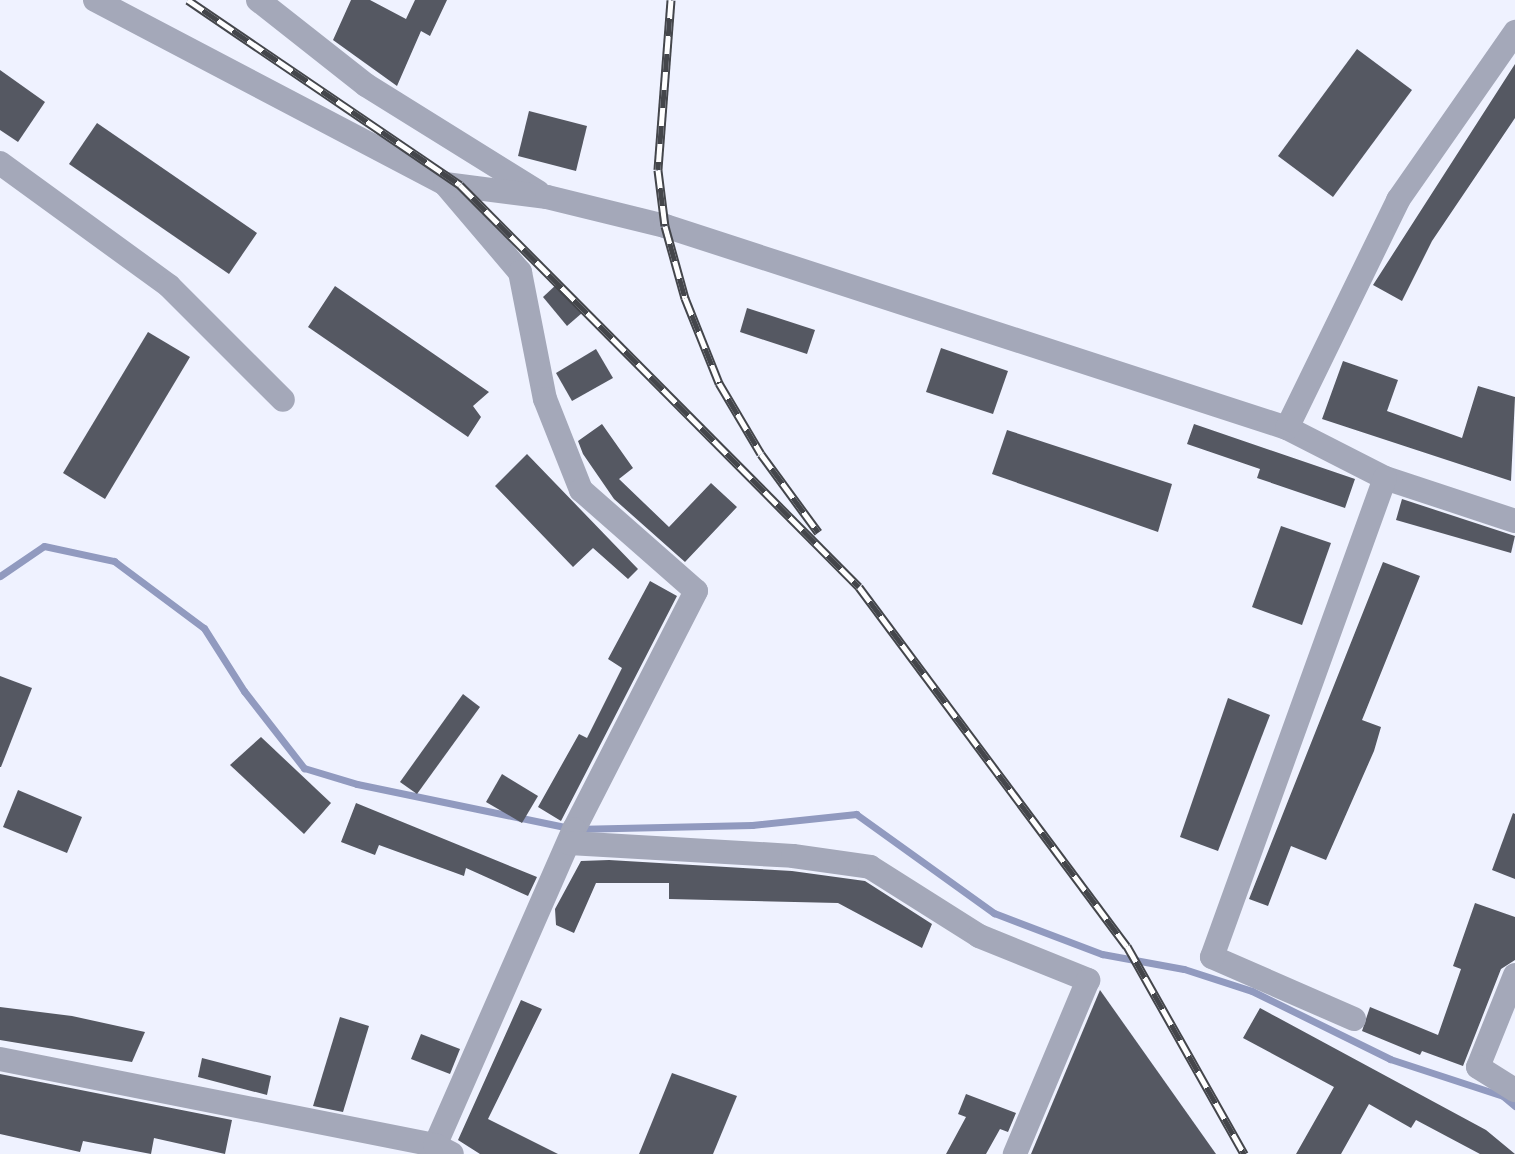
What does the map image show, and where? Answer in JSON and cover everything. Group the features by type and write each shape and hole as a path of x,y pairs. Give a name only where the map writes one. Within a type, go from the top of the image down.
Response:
{"street":[{"path":"95,0 445,184 547,197 665,226 1287,428 1385,478 1515,521"},
{"path":"258,0 366,85 547,197"},
{"path":"1287,428 1398,200 1515,32"},
{"path":"0,163 169,286 283,400"},
{"path":"0,1059 443,1149 569,843 696,591 581,490 545,399 520,272 445,184"},
{"path":"1354,1019 1212,957 1385,478"},
{"path":"569,843 793,856 870,867 979,936 1088,980 1015,1154"},
{"path":"1515,975 1478,1067 1515,1090"}],"building":[{"path":"351,0 370,0 406,19 415,0 447,0 430,36 421,31 397,86 333,40"},
{"path":"1357,49 1412,90 1333,197 1278,156"},
{"path":"1515,64 1515,118 1432,241 1402,301 1373,285"},
{"path":"0,70 45,102 18,142 0,130"},
{"path":"529,111 587,126 576,171 518,156"},
{"path":"97,123 257,233 229,274 69,164"},
{"path":"557,284 582,313 567,326 543,297"},
{"path":"335,286 489,392 473,406 481,417 468,437 308,327"},
{"path":"747,308 815,330 807,354 740,332"},
{"path":"148,332 190,357 105,499 63,473"},
{"path":"941,348 1008,371 993,414 926,392"},
{"path":"596,349 613,378 572,401 556,373"},
{"path":"1343,361 1398,380 1387,411 1462,438 1478,386 1515,397 1511,481 1322,419"},
{"path":"602,424 633,468 619,479 669,527 711,483 737,507 685,562 614,499 583,454 578,441"},
{"path":"1194,424 1355,479 1345,508 1257,478 1260,469 1187,444"},
{"path":"1007,430 1172,484 1158,532 992,474"},
{"path":"527,454 638,569 628,579 593,548 573,567 495,486"},
{"path":"1402,499 1515,536 1511,553 1396,520"},
{"path":"1281,526 1331,543 1302,625 1252,607"},
{"path":"1383,562 1420,576 1362,720 1381,727 1374,751 1326,860 1291,846 1268,906 1249,899"},
{"path":"650,581 677,596 561,821 538,807 579,734 587,738 622,668 608,659"},
{"path":"0,676 32,688 1,767 0,767"},
{"path":"463,694 480,707 417,794 400,782"},
{"path":"1228,698 1270,715 1218,851 1180,837"},
{"path":"261,737 331,803 304,834 230,765"},
{"path":"502,774 538,796 522,823 486,802"},
{"path":"18,790 82,817 67,853 3,827"},
{"path":"356,803 537,877 528,896 466,868 464,876 379,845 375,855 341,842"},
{"path":"1515,814 1515,879 1492,870"},
{"path":"581,861 792,871 865,881 932,924 922,948 838,903 669,899 669,883 596,883 574,933 556,925 555,909"},
{"path":"1475,903 1515,917 1515,960 1501,969 1463,1066 1422,1051 1420,1055 1362,1031 1370,1007 1438,1035 1461,969 1453,966"},
{"path":"1100,990 1216,1154 1031,1154"},
{"path":"521,1000 542,1009 488,1119 558,1154 480,1154 458,1140"},
{"path":"0,1007 72,1016 145,1032 132,1062 0,1040"},
{"path":"1260,1008 1486,1130 1515,1154 1480,1154 1416,1120 1411,1128 1369,1104 1341,1154 1296,1154 1334,1087 1243,1038"},
{"path":"340,1017 369,1026 343,1112 313,1106"},
{"path":"421,1034 460,1049 450,1074 411,1059"},
{"path":"202,1058 271,1076 267,1095 198,1077"},
{"path":"672,1073 737,1096 713,1154 639,1154"},
{"path":"0,1074 232,1120 225,1154 154,1138 151,1154 83,1141 80,1152 0,1134"},
{"path":"966,1094 1016,1113 1008,1132 1000,1129 986,1154 946,1154 966,1117 958,1114"}],"waterway":[{"path":"0,576 44,546 114,561 204,628 244,691 304,768 357,784 574,829 752,825 856,814 994,913 1102,954 1184,969 1252,991 1390,1059 1503,1096 1515,1106"}],"railway":[{"path":"188,0 460,185 859,587 1127,946 1244,1154"},
{"path":"671,0 658,170 665,226 685,298 719,383 761,454 818,532"}]}
